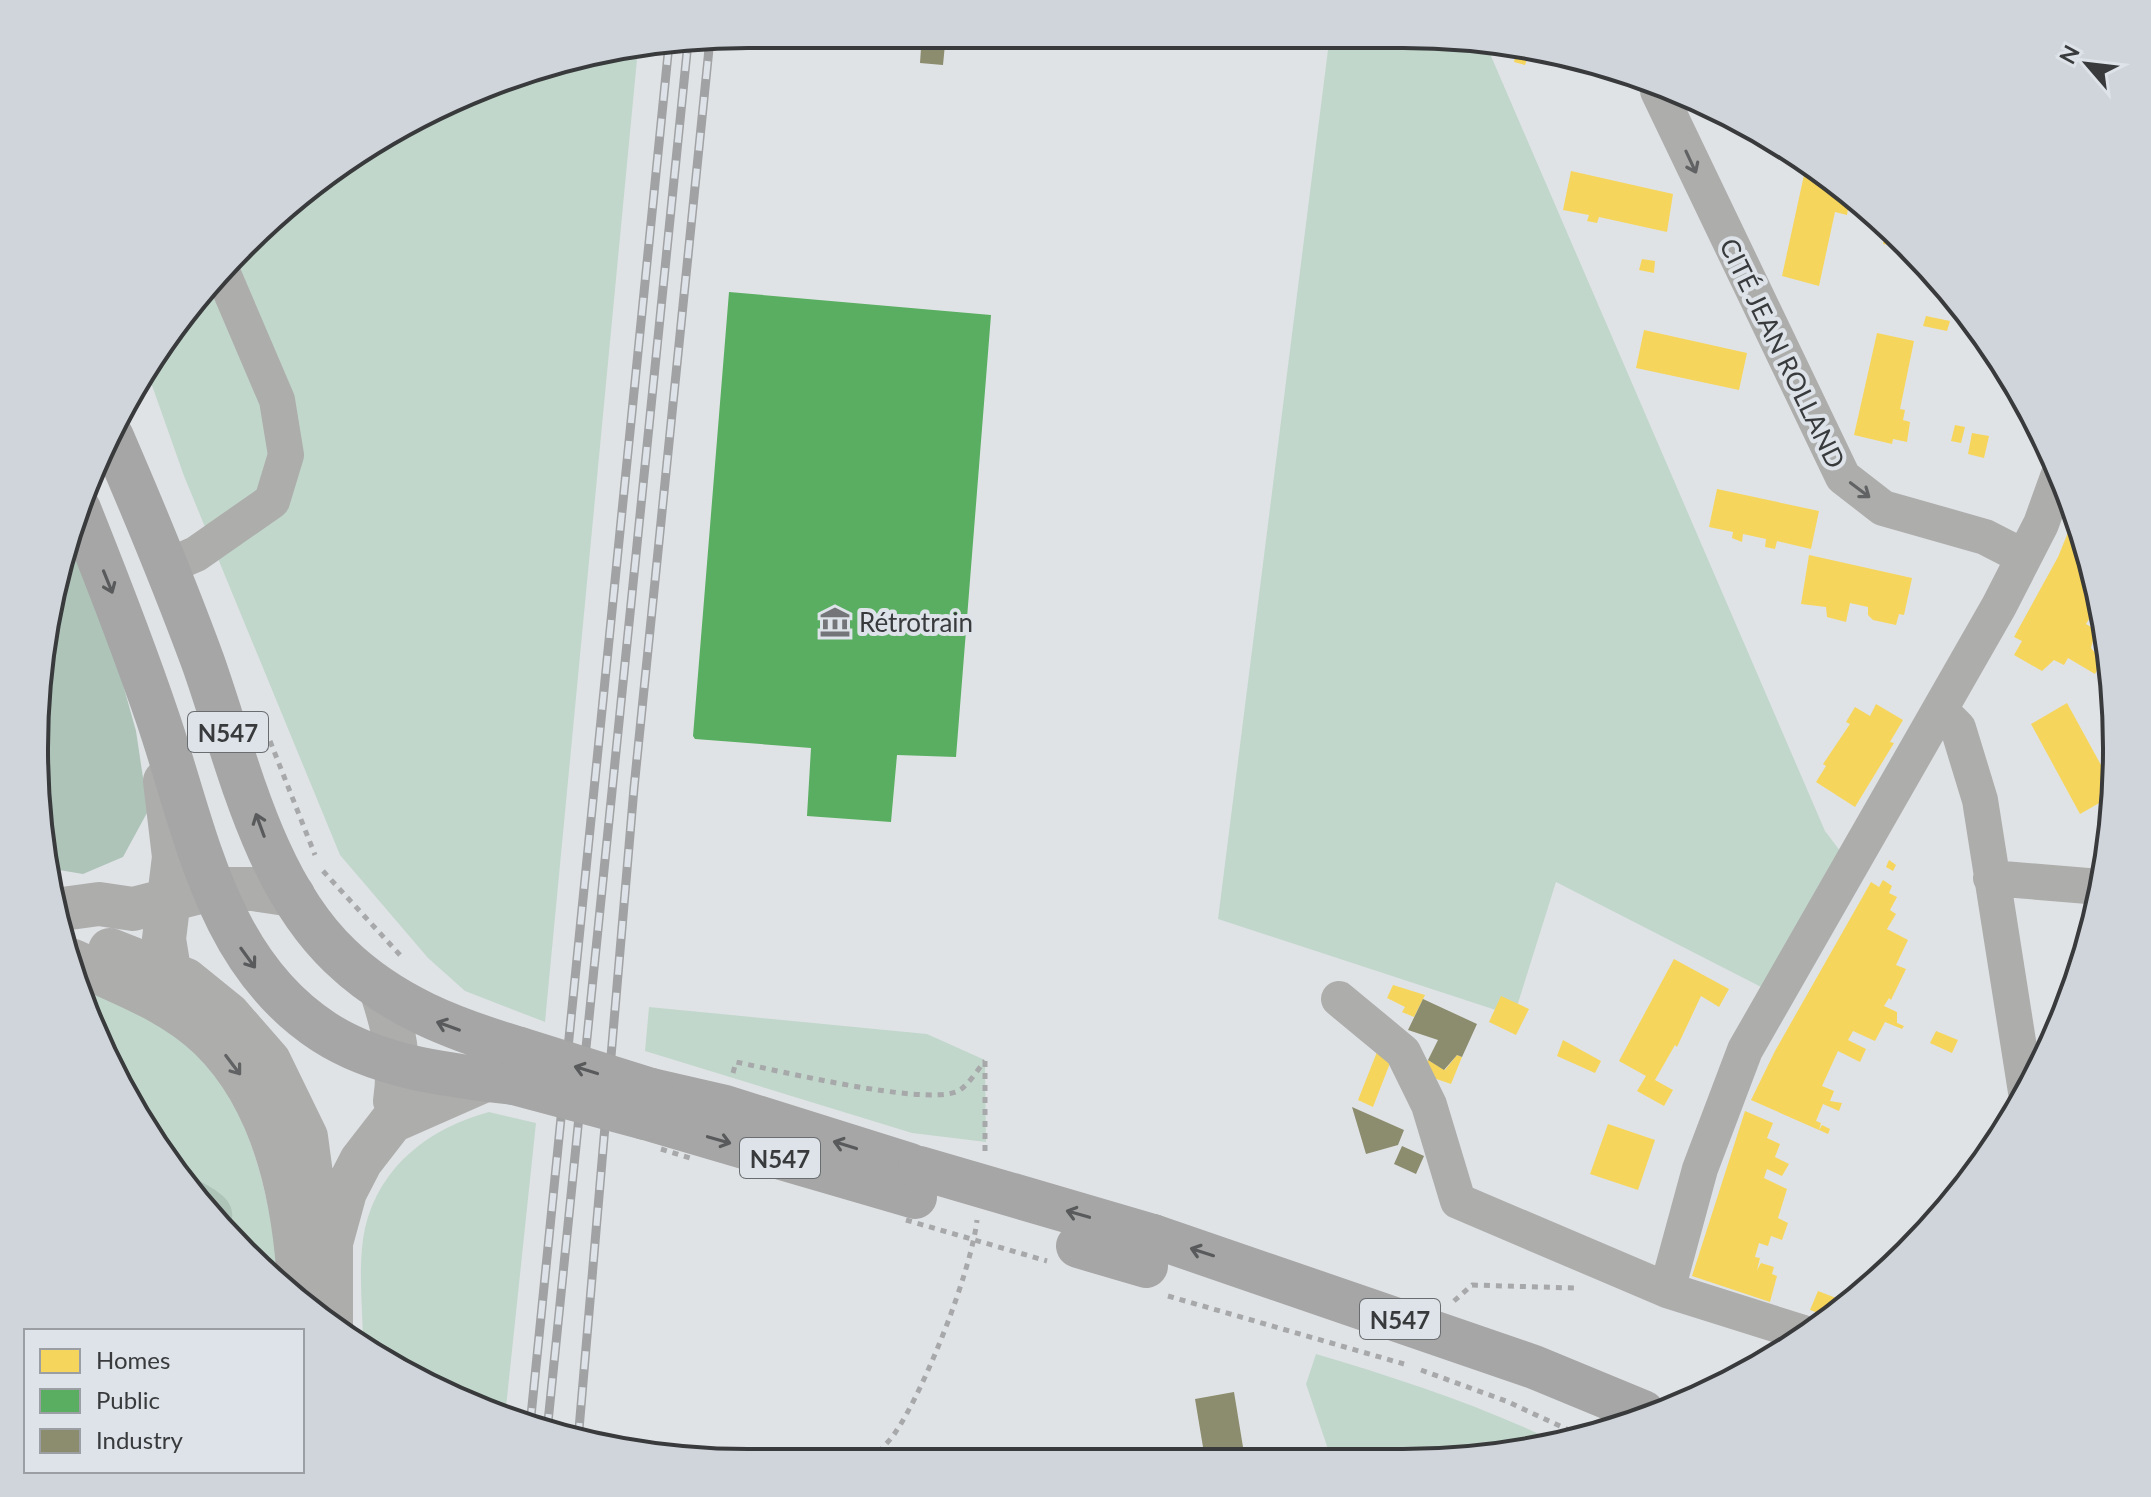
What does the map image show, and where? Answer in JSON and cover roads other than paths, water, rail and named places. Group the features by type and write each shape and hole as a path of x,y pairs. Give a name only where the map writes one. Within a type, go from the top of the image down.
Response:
{"main road":[{"name":"N547","path":"116,447 166,567 268,846 307,882 338,955 396,978 433,1020 507,1071"},
{"name":"N547","path":"85,524 159,723 192,893 279,994 333,1037 365,1053 399,1064 507,1071 648,1104 913,1195 1155,1266 1462,1363 1600,1420"},
{"name":"N547","path":"648,1104 725,1107 913,1195"},
{"name":"N547","path":"1155,1266 1435,1332 1534,1367 1636,1409"}],"street":[{"name":"CITÉ JEAN ROLLAND","path":"1661,97 1843,477 1883,508 1985,537 2024,557"},
{"path":"166,567 196,554 272,501 286,455 277,400 227,282"},
{"path":"1667,1290 1700,1169 1745,1050 1940,710 2041,524 2053,489"},
{"path":"1940,710 1958,728 1980,800 2023,1073"},
{"path":"159,723 174,857 192,893"},
{"path":"99,904 127,884 153,855 167,806"},
{"path":"1991,878 2090,886"},
{"path":"67,908 99,904 133,909 192,893 307,882"},
{"path":"172,991 164,939 192,893"},
{"path":"75,941 172,991 234,1065 264,1115 279,1163 295,1233 299,1285"},
{"path":"82,964 172,991 208,996 251,1038 284,1088 306,1137 315,1204 331,1243"},
{"path":"331,1311 331,1243 345,1192 382,1132 399,1064 394,1031 396,978"},
{"path":"1339,999 1403,1052 1429,1105 1458,1201 1667,1290 1793,1330"},
{"path":"306,1137 336,1148 382,1132 507,1071"}],"railway":[{"path":"579,1428 634,788 709,49"},
{"path":"548,1419 687,51"},
{"path":"531,1414 668,53"}],"place":[{"name":"Rétrotrain","path":"835,622"}]}
